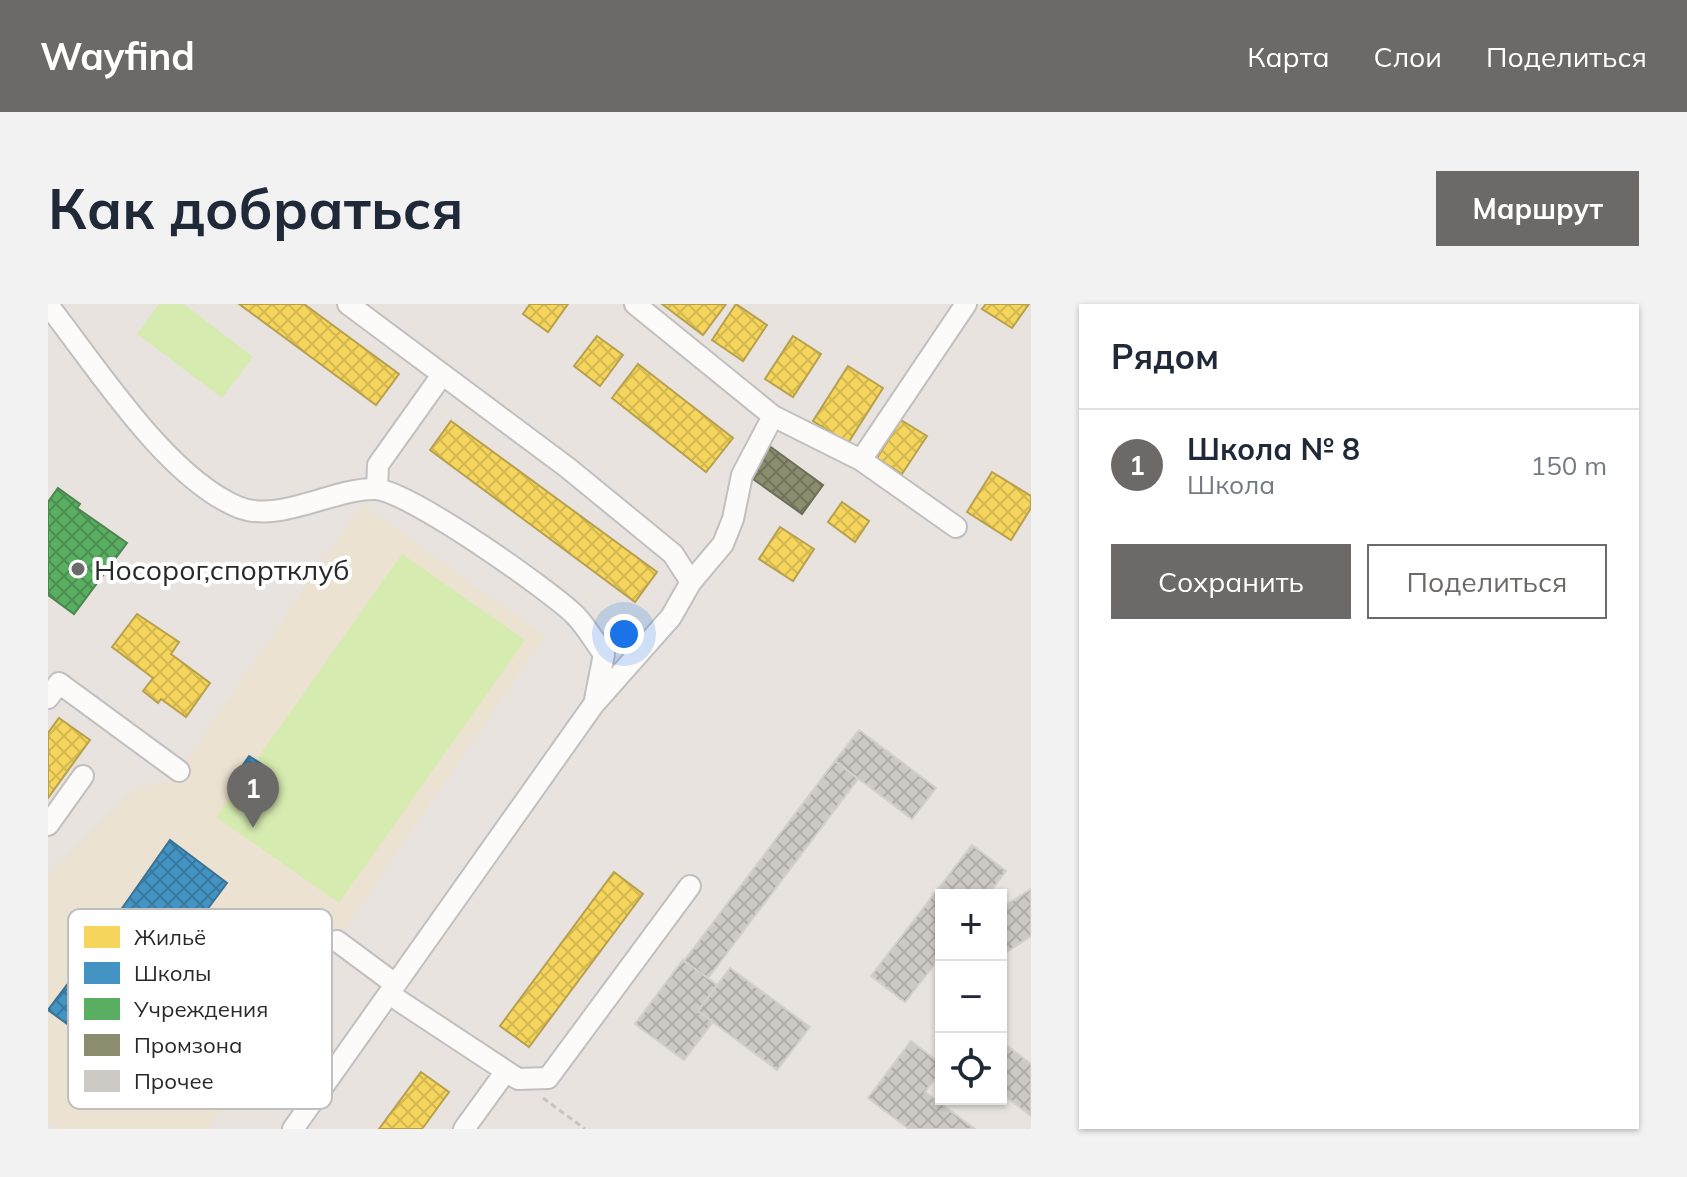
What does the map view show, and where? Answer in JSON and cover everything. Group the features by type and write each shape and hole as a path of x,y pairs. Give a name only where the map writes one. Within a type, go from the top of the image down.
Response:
{"street":[{"path":"348,304 568,468 673,554 691,582"},
{"path":"635,304 773,416 861,460 956,527"},
{"path":"861,460 966,304"},
{"path":"48,305 162,449 205,490 241,509 280,510 377,489 457,527 575,615 604,654 594,704"},
{"path":"377,489 378,465 442,375"},
{"path":"332,1074 594,704 671,617 691,582 723,544 733,519 742,475 773,416"},
{"path":"48,698 59,683 179,771"},
{"path":"48,825 83,776"},
{"path":"337,941 392,989 512,1075 548,1078 690,886"},
{"path":"464,1129 512,1075"},
{"path":"293,1129 307,1109"}],"path":[{"path":"512,1075 585,1129"}],"shaded area":[{"path":"362,504 545,636 332,948 332,909 68,909 68,1109 222,1109 208,1129 58,1129 48,1122 48,874 130,791 174,778"}],"green space":[{"path":"159,304 184,304 253,357 222,398 137,334"},
{"path":"402,554 525,640 339,903 216,817"}],"building: Жильё":[{"path":"239,304 304,304 399,374 376,405"},
{"path":"530,304 568,304 548,332 523,314"},
{"path":"662,304 726,304 703,335"},
{"path":"736,304 767,325 743,361 712,340"},
{"path":"986,304 1029,304 1012,328 982,309"},
{"path":"597,336 623,355 600,386 574,366"},
{"path":"793,336 821,354 793,397 765,379"},
{"path":"638,364 733,438 706,472 612,398"},
{"path":"848,366 883,388 848,443 813,421"},
{"path":"901,420 927,436 902,474 877,458"},
{"path":"451,421 657,572 635,602 430,450"},
{"path":"992,472 1031,496 1031,508 1011,540 967,512"},
{"path":"842,502 869,521 855,542 828,522"},
{"path":"780,527 814,549 793,581 759,559"},
{"path":"137,614 179,642 171,654 210,683 186,717 161,699 158,703 143,691 153,678 112,647"},
{"path":"59,718 90,740 48,798 48,733"},
{"path":"614,872 643,894 529,1047 500,1026"},
{"path":"421,1072 449,1092 422,1129 379,1129"}],"building: Школы":[{"path":"249,756 263,765 248,787 234,778"},
{"path":"170,840 227,883 208,909 122,909"},
{"path":"68,983 68,1025 48,1010"}],"building: Учреждения":[{"name":"Носорог,спортклуб","path":"58,488 80,504 77,508 127,543 74,614 48,595 48,502"}],"building: Промзона":[{"path":"768,445 823,485 802,514 746,474"}],"building: Прочее":[{"path":"859,730 936,788 912,819 835,761"},
{"path":"835,761 858,779 708,978 684,961"},
{"path":"972,845 1006,871 992,889 938,889"},
{"path":"1031,889 1031,936 1007,952 1007,904"},
{"path":"935,893 935,964 905,1002 871,976"},
{"path":"683,960 717,985 698,1011 713,1022 684,1060 635,1024"},
{"path":"730,968 810,1027 777,1070 698,1011"},
{"path":"911,1041 935,1059 935,1079 925,1092 935,1099 935,1105 943,1105 975,1129 909,1129 868,1098"},
{"path":"1007,1046 1031,1064 1031,1116 1007,1098"}],"place":[{"name":"Носорог,спортклуб","path":"78,569"},
{"name":"Школа № 8","path":"253,828"}]}
